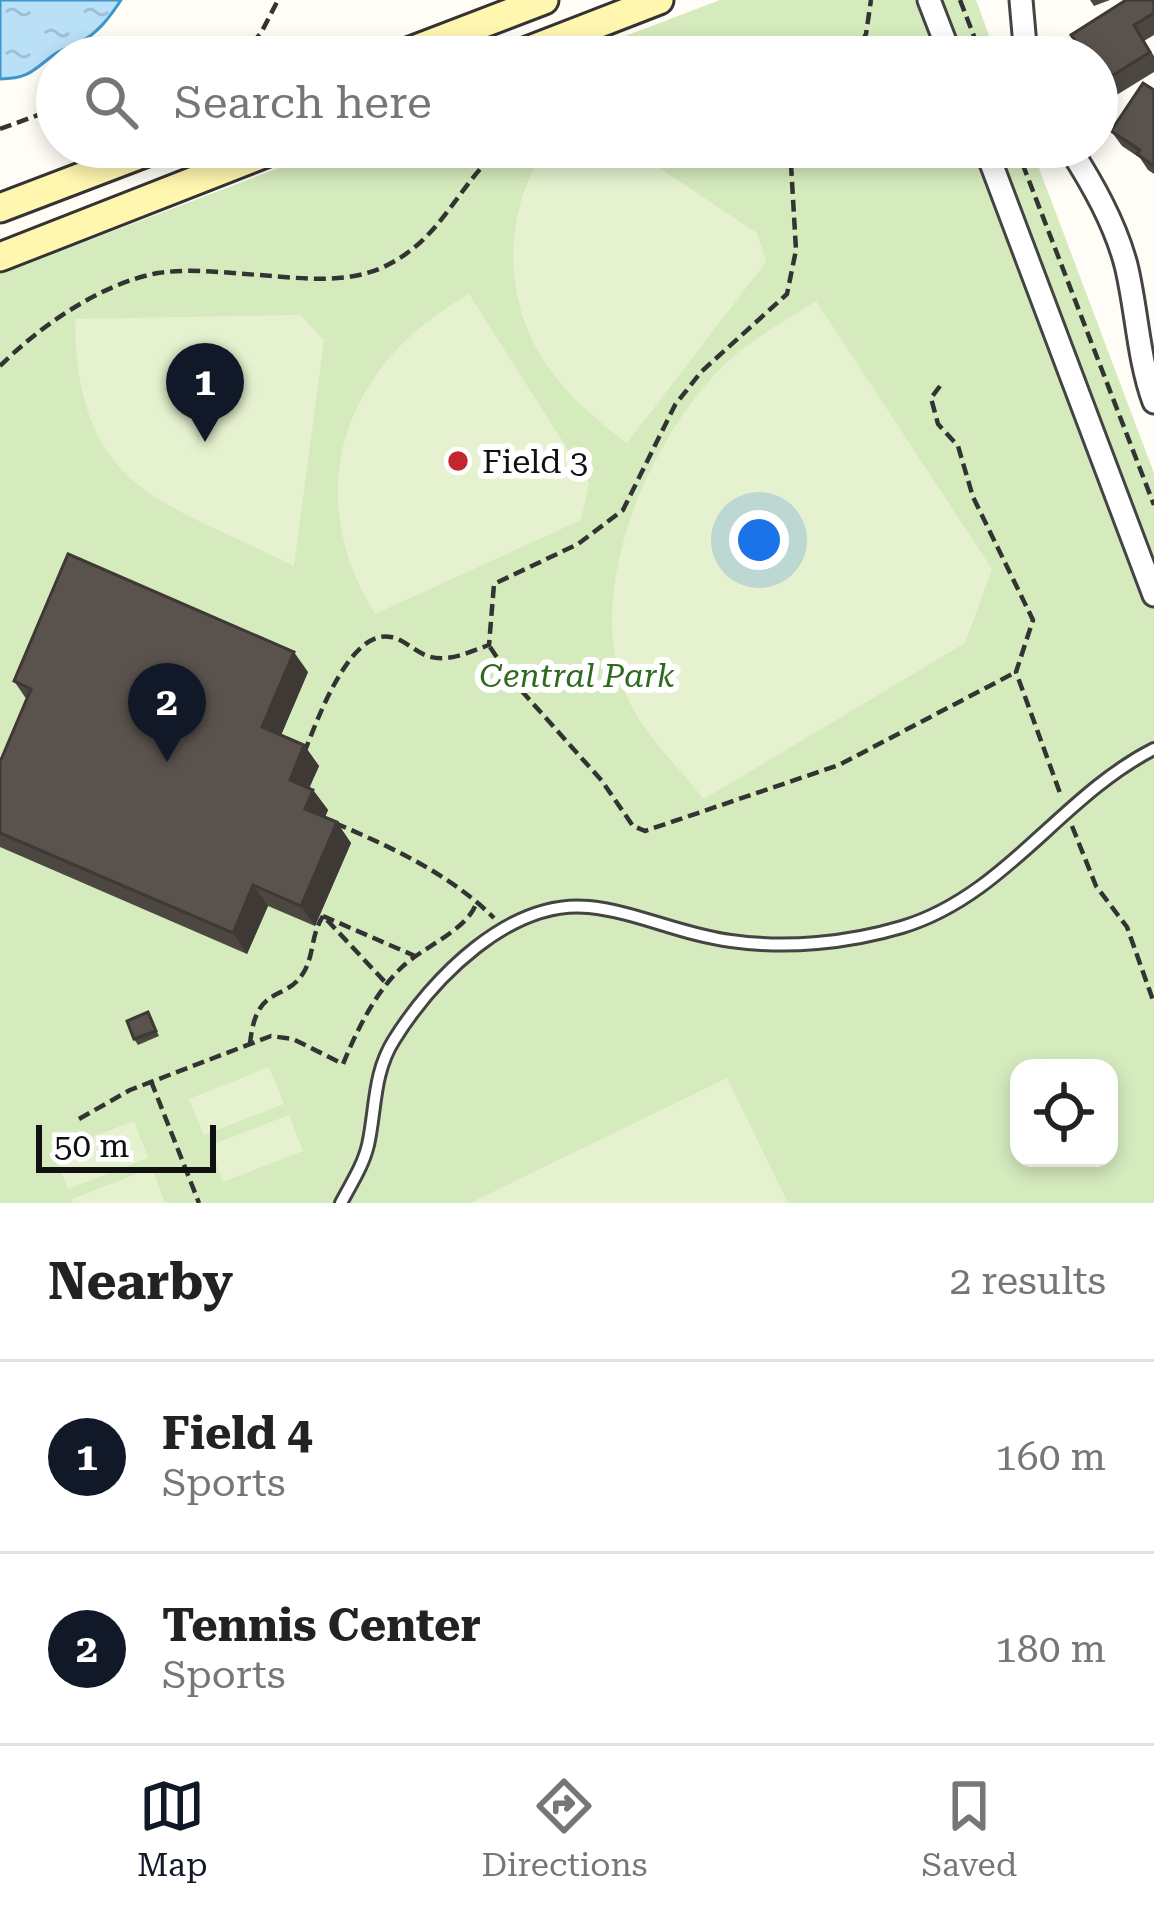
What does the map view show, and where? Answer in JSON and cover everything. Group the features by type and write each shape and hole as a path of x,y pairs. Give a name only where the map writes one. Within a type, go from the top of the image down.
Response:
{"main road":[{"path":"450,36 544,0"},
{"path":"566,36 658,0"},
{"path":"0,208 105,168"},
{"path":"0,257 227,168"}],"street":[{"path":"929,0 943,36"},
{"path":"1021,0 1024,36"},
{"path":"993,168 1154,595"},
{"path":"1081,168 1125,260 1154,402"}],"lane":[{"path":"341,1203 368,1146 376,1081 391,1045 417,1007 466,957 504,928 535,914 586,906 732,942 788,944 873,935 909,925 978,890 1066,810 1154,749"}],"path":[{"path":"258,36 278,0"},
{"path":"865,36 871,0"},
{"path":"960,0 974,36"},
{"path":"0,129 36,116"},
{"path":"0,366 87,301 156,274 192,270 312,279 377,269 430,235 481,168"},
{"path":"791,168 796,250 787,294 701,372 675,405 622,510 578,544 494,584 489,644 512,680 602,781 633,826 645,831 838,765 1016,672"},
{"path":"1024,168 1154,505"},
{"path":"940,386 931,398 938,424 958,446 973,497 1033,620 1016,672 1096,886 1127,927 1154,1003"},
{"path":"302,759 331,688 350,660 379,637 394,637 430,658 453,658 489,644"},
{"path":"324,818 378,842 477,901 504,928"},
{"path":"79,1119 151,1081 282,1036 343,1064 387,984 415,956 473,913 477,901"},
{"path":"323,916 415,956"},
{"path":"323,916 387,984"},
{"path":"250,1045 256,1011 307,968 313,932 323,916"},
{"path":"151,1081 199,1203"}],"green space":[{"path":"720,0 976,0 989,36 625,36"},
{"name":"Central Park","path":"279,168 1039,168 1154,473 1154,1203 0,1203 0,274"},
{"path":"660,168 757,233 766,262 627,443 560,383 542,358 520,307 513,251 522,197 533,171"},
{"name":"Field 3","path":"469,294 589,483 581,520 375,614 352,567 340,521 338,476 347,433 365,393 392,356 426,322"},
{"path":"816,301 992,569 965,643 704,799 652,738 627,697 615,654 612,607 619,559 654,463 680,419 740,351"},
{"path":"300,315 324,340 294,566 167,504 135,482 110,456 91,421 80,377 75,319"},
{"path":"269,1067 284,1104 204,1135 189,1099"},
{"path":"727,1078 788,1203 470,1203"},
{"path":"289,1115 303,1151 223,1182 209,1146"},
{"path":"134,1121 148,1158 68,1189 53,1152"},
{"path":"152,1168 165,1203 73,1203 72,1199"}],"water":[{"path":"0,0 121,0 89,36 36,36 36,68 17,78 0,79"}],"building":[{"path":"1126,0 1154,3 1154,13 1134,25 1150,52 1118,72 1118,36 1071,35"},
{"path":"1143,83 1154,90 1154,166 1118,136 1118,120"},
{"path":"68,554 294,652 262,727 304,745 290,780 313,790 305,809 337,822 301,906 253,885 233,933 0,833 0,762 31,689 14,681"},
{"path":"148,1012 156,1031 134,1039 127,1021"}],"place":[{"name":"Field 4","path":"205,442"},
{"name":"Field 3","path":"458,461"},
{"name":"Tennis Center","path":"167,762"}]}
